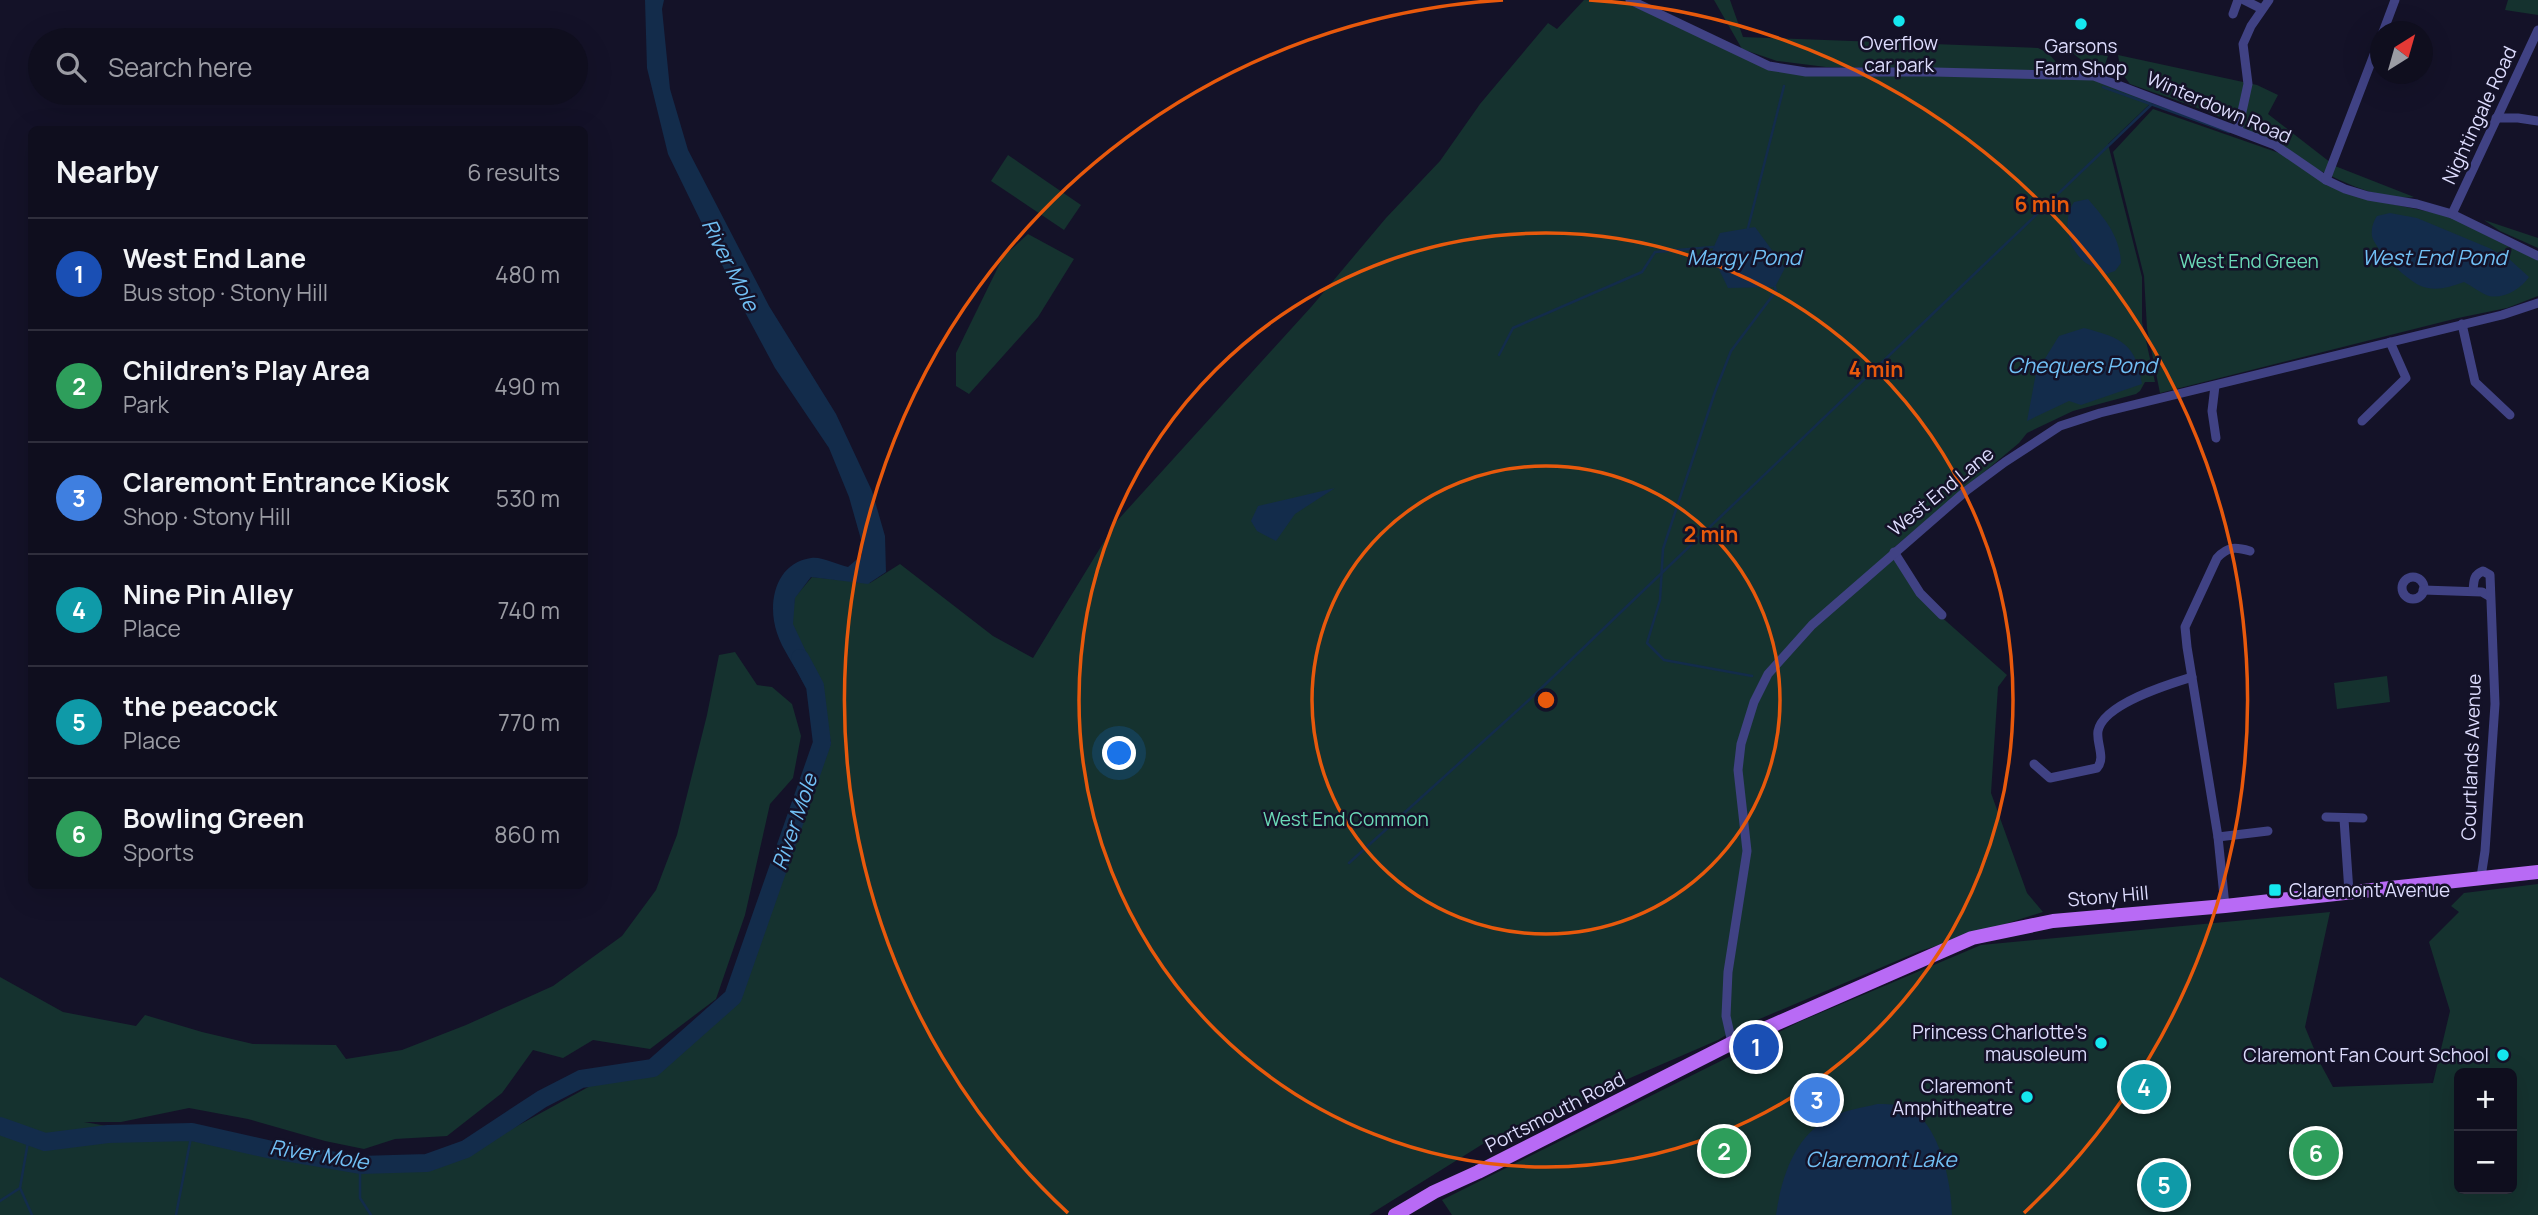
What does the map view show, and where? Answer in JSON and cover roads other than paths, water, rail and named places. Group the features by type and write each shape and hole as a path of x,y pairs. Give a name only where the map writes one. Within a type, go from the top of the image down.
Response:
{"main road":[{"name":"Stony Hill","path":"1732,1042 1972,938 2007,928 2053,920 2225,906 2538,872"},
{"name":"Portsmouth Road","path":"1395,1215 1434,1192 1732,1042"}],"street":[{"name":"Winterdown Road","path":"1630,0 1769,66 1806,72 2094,76 2275,145 2326,180 2345,189 2452,214 2538,256"},
{"path":"2233,14 2238,0"},
{"path":"2244,0 2262,9"},
{"path":"2238,130 2248,84 2243,44 2269,0"},
{"path":"2387,21 2395,0"},
{"name":"Nightingale Road","path":"2452,214 2538,30"},
{"path":"2326,180 2370,67"},
{"path":"2496,118 2538,121"},
{"name":"West End Lane","path":"1732,1042 1726,1016 1728,972 1747,851 1738,770 1741,744 1754,702 1768,674 1787,652 1894,552 2004,462 2060,426 2100,413 2520,311 2538,303"},
{"path":"2462,324 2475,382 2510,415"},
{"path":"2362,421 2406,378 2390,342"},
{"path":"2215,386 2212,411 2216,438"},
{"path":"2225,906 2218,837 2185,627 2217,558 2224,550 2236,547 2250,551"},
{"path":"1894,552 1920,593 1942,615"},
{"name":"Courtlands Avenue","path":"2473,591 2474,578 2483,570 2490,575 2495,704 2481,877"},
{"path":"2423,590 2473,591 2489,596"},
{"path":"2034,764 2050,778 2100,766 2098,731 2102,722 2139,695 2192,677"},
{"path":"2326,817 2363,818"},
{"path":"2344,819 2349,892"},
{"path":"2218,837 2268,831"}],"water":[{"path":"645,0 664,0 662,9 670,89 688,150 769,306 836,414 872,491 885,536 886,572 868,584 811,577 795,598 793,624 817,675 803,682 785,651 774,622 777,586 789,568 799,561 824,559 848,567 862,555 862,543 849,497 829,448 775,368 668,154 647,68"},
{"path":"2088,199 2110,228 2118,244 2121,263 2115,271 2106,274 2080,257 2068,234 2068,217 2074,202"},
{"name":"West End Pond","path":"2390,213 2417,218 2489,248 2508,258 2529,277 2512,292 2495,297 2486,295 2464,282 2437,289 2421,286 2393,264 2374,242 2372,231 2377,216"},
{"name":"Margy Pond","path":"1755,227 1785,268 1775,287 1728,288 1711,253 1720,233"},
{"name":"Chequers Pond","path":"2084,328 2108,335 2125,345 2136,360 2142,384 2081,405 2069,401 2027,421 2036,373 2059,336"},
{"path":"1335,488 1295,514 1276,541 1257,531 1251,521 1258,506"},
{"name":"Claremont Lake","path":"1877,1104 1905,1107 1917,1114 1927,1125 1935,1138 1946,1170 1952,1215 1776,1215 1781,1187 1791,1160 1807,1136 1835,1115"}],"waterway":[{"path":"1748,228 1784,86"},
{"path":"2103,87 2229,132"},
{"path":"1349,863 1530,699 2151,105"},
{"path":"1499,355 1513,328 1642,272 1655,252 1713,247"},
{"path":"1752,676 1664,660 1647,643 1660,600 1663,549 1715,392 1731,351 1776,291 1775,287"},
{"name":"River Mole","path":"0,1126 45,1142 108,1134 192,1132 272,1150 360,1165 427,1163 466,1149 542,1099 581,1079 653,1068 733,997 822,743 815,686 800,658"},
{"path":"176,1215 192,1132"},
{"path":"0,1201 20,1188 29,1136"},
{"path":"360,1165 360,1198 371,1215"},
{"path":"20,1188 32,1215"}],"place":[{"name":"Overflow car park","path":"1899,21"},
{"name":"Garsons Farm Shop","path":"2081,24"},
{"name":"Claremont Avenue","path":"2275,890"},
{"name":"Princess Charlotte's mausoleum","path":"2101,1043"},
{"name":"West End Lane","path":"1756,1047"},
{"name":"Claremont Fan Court School","path":"2503,1055"},
{"name":"Nine Pin Alley","path":"2144,1087"},
{"name":"Claremont Amphitheatre","path":"2027,1097"},
{"name":"Claremont Entrance Kiosk","path":"1817,1100"},
{"name":"Children's Play Area","path":"1724,1151"},
{"name":"Bowling Green","path":"2316,1153"},
{"name":"the peacock","path":"2164,1185"}],"park label":[{"name":"West End Green","path":"2249,261"},
{"name":"West End Common","path":"1346,819"}]}
